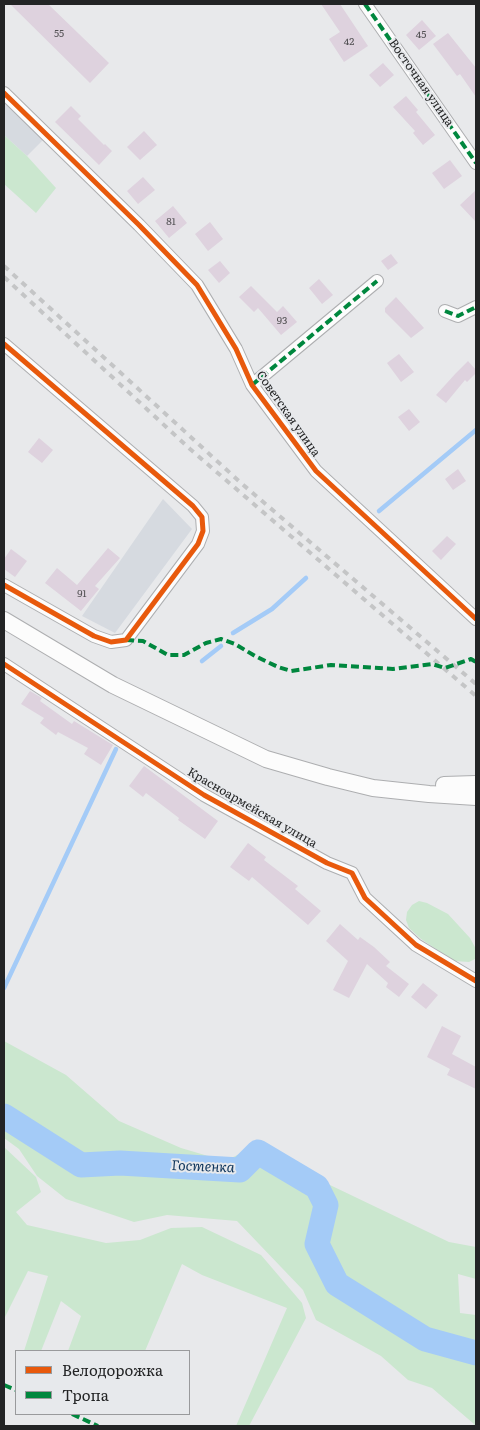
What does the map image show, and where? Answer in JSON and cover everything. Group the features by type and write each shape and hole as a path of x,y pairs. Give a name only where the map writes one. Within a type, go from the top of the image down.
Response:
{"main road":[{"path":"4,620 113,685 266,759 373,788 476,797"},
{"path":"204,729 307,763 344,772 438,786 476,784"}],"street":[{"name":"Восточная улица","path":"365,4 476,163"},
{"name":"Советская улица","path":"4,93 139,225 197,285 236,349 252,385 316,471 476,619"},
{"path":"252,385 377,280"},
{"path":"445,310 458,316 476,307"},
{"path":"4,344 193,506 202,516 203,531 198,544 126,640 111,642 94,636 4,585"},
{"name":"Красноармейская улица","path":"4,664 204,795 327,863 352,873 365,898 416,945 476,981"}],"shaded area":[{"path":"4,102 43,140 27,156 4,135"},
{"path":"163,499 192,529 115,633 82,616"}],"green space":[{"path":"4,135 27,156 56,188 36,213 4,184"},
{"path":"419,901 448,914 470,938 476,949 475,959 469,962 454,961 421,939 409,928 406,920 407,912 412,905"},
{"path":"4,1041 66,1075 119,1121 181,1148 225,1161 260,1144 307,1174 449,1242 476,1247 476,1279 458,1274 460,1313 476,1315 476,1426 473,1426 474,1424 432,1388 408,1380 381,1356 316,1320 303,1290 237,1221 167,1215 134,1222 66,1199 37,1176 19,1149 4,1138"},
{"path":"4,1147 36,1177 41,1192 16,1212 27,1225 106,1243 140,1240 171,1228 202,1227 261,1255 302,1303 306,1318 249,1426 236,1426 287,1308 202,1275 182,1264 145,1350 68,1350 81,1316 61,1301 41,1350 24,1350 48,1276 28,1271 4,1319"}],"building":[{"path":"10,4 48,4 109,63 90,83"},
{"path":"321,4 340,4 368,46 344,62 329,39 340,32"},
{"path":"422,20 436,36 419,50 406,35"},
{"path":"448,33 476,68 476,97 460,74 457,76 433,44"},
{"path":"383,63 394,75 380,87 369,75"},
{"path":"406,96 418,110 416,112 435,135 423,145 413,133 415,131 393,107"},
{"path":"71,106 81,116 78,119 112,151 99,165 55,122"},
{"path":"144,131 157,145 140,160 127,147"},
{"path":"450,160 462,176 444,189 432,173"},
{"path":"143,177 155,190 138,204 127,191"},
{"path":"476,190 476,222 460,205"},
{"path":"173,206 187,223 169,238 155,221"},
{"path":"210,222 223,239 208,251 195,234"},
{"path":"391,254 398,263 388,270 381,261"},
{"path":"220,261 230,273 219,283 208,270"},
{"path":"319,279 333,295 322,304 309,288"},
{"path":"251,286 277,312 283,306 297,322 281,335 258,308 254,312 239,297"},
{"path":"396,297 424,328 411,338 385,312 385,308"},
{"path":"399,354 414,372 401,382 387,363"},
{"path":"468,361 476,370 476,373 467,382 465,380 446,403 436,395"},
{"path":"409,409 420,422 409,431 398,417"},
{"path":"39,438 53,450 42,463 28,452"},
{"path":"458,469 466,481 453,490 445,479"},
{"path":"447,536 456,544 441,560 432,551"},
{"path":"108,548 120,558 95,586 99,589 81,611 45,583 57,568 77,585"},
{"path":"11,549 27,561 15,577 4,569 4,559"},
{"path":"30,691 42,698 40,701 72,724 74,721 113,745 101,765 84,754 88,748 58,732 56,735 40,723 44,718 21,704"},
{"path":"144,766 218,821 205,839 178,820 179,818 146,793 143,797 129,786"},
{"path":"248,843 266,857 264,860 298,886 295,889 321,911 308,925 252,877 249,881 230,867"},
{"path":"340,924 358,940 360,937 374,947 390,962 386,966 409,984 399,997 386,987 388,983 367,964 349,998 333,990 348,961 326,941"},
{"path":"423,983 438,995 426,1009 411,997"},
{"path":"442,1026 461,1036 452,1054 476,1067 476,1089 447,1075 450,1069 427,1057"}],"waterway":[{"path":"379,511 476,430"},
{"path":"233,633 272,609 306,578"},
{"path":"202,661 221,646"},
{"path":"4,988 116,749"},
{"name":"Гостенка","path":"4,1116 81,1165 120,1163 240,1170 258,1152 317,1187 326,1205 317,1244 337,1284 425,1339 476,1353"}],"railway":[{"path":"4,266 241,483 476,684"},
{"path":"4,277 190,449 476,696"}],"marked path":[{"path":"365,4 476,163"},
{"path":"252,385 377,281"},
{"path":"445,311 458,316 476,307"},
{"path":"126,640 143,641 168,655 184,655 206,643 221,639 235,644 278,667 291,671 331,665 393,669 432,664 445,668 471,659 476,662"},
{"path":"4,1385 15,1390"},
{"path":"74,1415 98,1426"}],"cycle path":[{"path":"4,93 139,225 197,285 236,349 252,385 316,471 476,619"},
{"path":"4,344 193,506 202,517 203,531 198,544 126,640 111,642 94,636 4,585"},
{"path":"4,664 204,795 327,863 352,873 365,898 416,945 476,981"}]}
